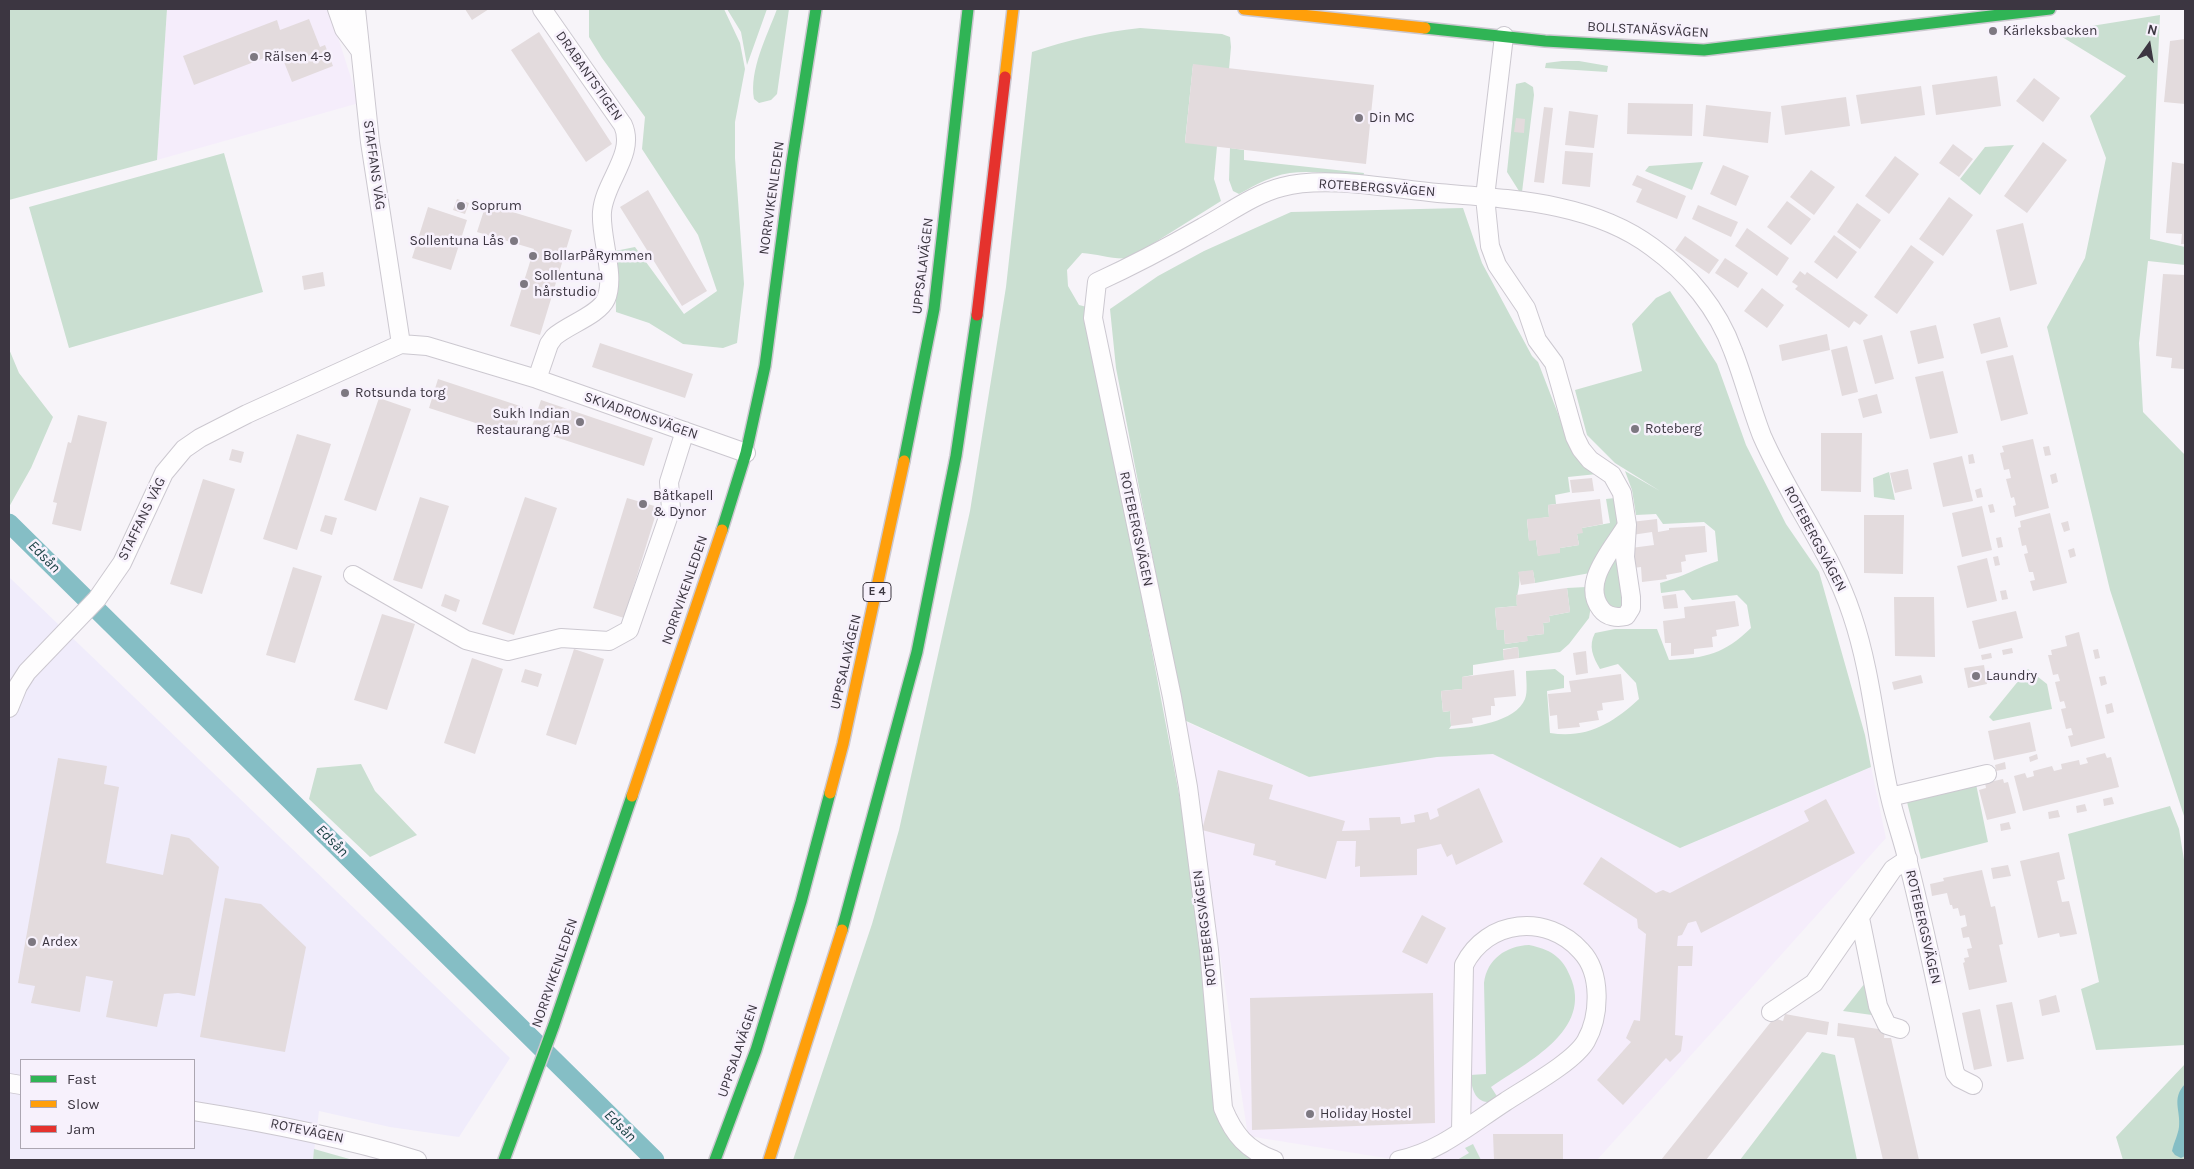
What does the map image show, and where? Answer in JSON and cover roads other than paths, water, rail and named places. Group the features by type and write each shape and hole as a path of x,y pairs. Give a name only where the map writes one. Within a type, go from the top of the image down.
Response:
{"main road":[{"name":"NORRVIKENLEDEN","path":"504,1160 554,1025 731,503 746,453 765,366 792,162 816,9"},
{"name":"UPPSALAVÄGEN","path":"715,1160 756,1050 801,902 843,744 893,520 934,309 968,9"},
{"path":"769,1160 835,955 917,652 956,456 974,334 1013,9"},
{"name":"BOLLSTANÄSVÄGEN","path":"1244,9 1504,36 1704,50 1950,15 2050,9"}],"street":[{"path":"338,9 344,29 359,48"},
{"name":"STAFFANS VÄG","path":"9,708 18,686 28,672 97,599 122,563 164,473 184,449 200,438 247,414 401,344 370,142 356,9"},
{"name":"DRABANTSTIGEN","path":"536,380 554,337 594,312 606,299 608,281 602,211 607,190 626,150 627,136 623,125 542,9"},
{"path":"1504,36 1485,197 1486,220 1492,255 1523,302 1537,340 1554,364 1575,436 1581,449 1590,460 1612,475 1618,484 1624,501 1627,525"},
{"name":"ROTEBERGSVÄGEN","path":"1274,1160 1244,1145 1230,1126 1223,1108 1209,950 1188,787 1172,697 1093,318 1097,282 1141,262 1262,193 1285,186 1341,184 1485,197 1569,210 1603,221 1628,232 1666,258 1696,288 1710,306 1733,350 1753,414 1776,466 1832,566 1852,615 1869,680 1890,797 1908,859 1955,1073 1959,1078 1973,1085"},
{"path":"401,344 427,346 536,380"},
{"name":"SKVADRONSVÄGEN","path":"536,380 746,453"},
{"path":"353,575 466,640 508,651 561,638 609,641 629,630 671,509 669,482 685,432"},
{"path":"1890,797 1987,774"},
{"path":"1771,1012 1814,983 1893,869 1908,859"},
{"path":"1860,918 1878,1006 1887,1025 1900,1028"},
{"path":"1400,1160 1438,1147 1542,1078 1574,1054 1586,1041 1596,1004 1596,988 1591,967 1582,951 1567,939 1551,931 1532,926 1499,930 1484,938 1471,951 1464,965 1461,1131"},
{"name":"ROTEVÄGEN","path":"195,1111 262,1122 347,1140 417,1160"}],"water":[{"path":"2185,1084 2185,1156 2181,1158 2172,1151 2179,1127 2177,1100"}],"waterway":[{"name":"Edsån","path":"9,523 655,1160"}],"place":[{"name":"Kärleksbacken","path":"1993,31"},
{"name":"Rälsen 4-9","path":"254,57"},
{"name":"Din MC","path":"1359,118"},
{"name":"Soprum","path":"461,206"},
{"name":"Sollentuna Lås","path":"514,241"},
{"name":"BollarPåRymmen","path":"533,256"},
{"name":"Sollentuna hårstudio","path":"524,284"},
{"name":"Rotsunda torg","path":"345,393"},
{"name":"Sukh Indian Restaurang AB","path":"580,422"},
{"name":"Roteberg","path":"1635,429"},
{"name":"Båtkapell & Dynor","path":"643,504"},
{"name":"Laundry","path":"1976,676"},
{"name":"Ardex","path":"32,942"},
{"name":"Holiday Hostel","path":"1310,1114"}]}
